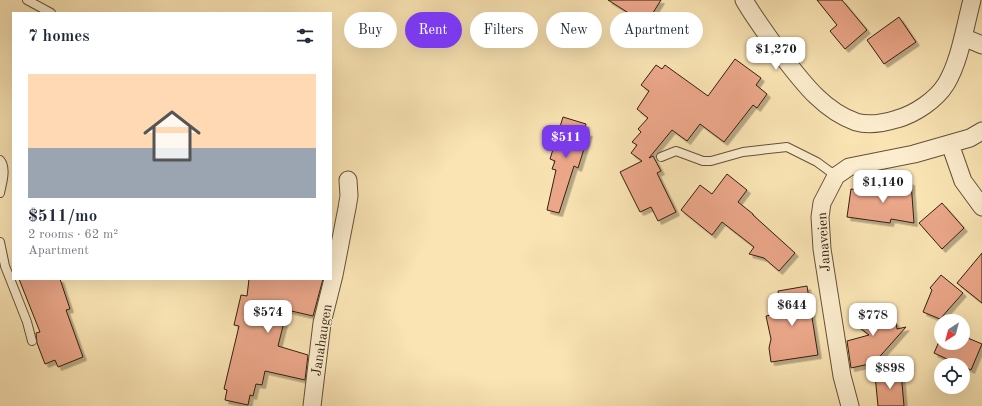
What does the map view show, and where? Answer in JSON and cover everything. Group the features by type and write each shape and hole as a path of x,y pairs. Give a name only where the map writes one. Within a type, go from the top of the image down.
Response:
{"street":[{"path":"744,0 756,20 799,78 820,100 839,113 857,122 880,124 906,116 935,98 946,84 959,55 972,0"},
{"path":"963,37 982,45"},
{"path":"836,176 849,167 914,154 970,138 982,131"},
{"path":"950,144 963,181 982,207"},
{"name":"Janaveien","path":"836,176 822,203 820,217 822,249 841,368 850,406"},
{"name":"Janahaugen","path":"312,406 322,323 334,275 349,196 348,180"}],"lane":[{"path":"27,0 49,12"},
{"path":"661,157 676,151 703,161 711,161 743,152 787,147 817,162 836,176"},
{"path":"0,160 3,163 4,178 0,192"},
{"path":"0,242 5,266 27,322 32,341"}],"building":[{"path":"608,0 661,0 654,12 627,12"},
{"path":"817,0 842,0 867,30 845,49 830,31 837,25"},
{"path":"899,17 916,42 884,64 867,40"},
{"path":"735,59 761,78 756,85 767,94 757,108 753,105 724,142 700,124 687,141 672,130 649,158 653,156 661,171 657,173 676,212 658,221 651,207 640,212 620,172 642,161 631,153 637,145 632,142 641,132 638,129 648,118 637,109 649,91 641,85 656,65 662,69 665,65 708,96"},
{"path":"563,117 586,124 584,132 589,133 578,168 574,166 559,213 547,210 556,170 552,169 555,161 550,159"},
{"path":"727,174 747,190 738,202 795,253 779,271 764,258 749,254 754,247 722,222 712,235 681,210 700,185 712,194"},
{"path":"892,179 911,182 914,223 891,219 890,223 847,217 851,189 890,195"},
{"path":"942,203 964,228 942,249 919,223"},
{"path":"982,253 982,303 957,283"},
{"path":"941,275 963,293 944,314 934,314 934,317 923,312 932,290 930,288"},
{"path":"19,280 60,280 70,309 66,310 83,357 58,367 55,360 45,364 37,343 36,333 40,332"},
{"path":"249,280 323,280 313,316 287,310 278,346 308,355 305,380 265,371 262,385 256,384 253,396 250,395 248,405 225,400 227,390 224,389 239,326 234,325 241,295 247,296"},
{"path":"807,286 818,355 771,362 769,348 771,339 766,316 781,313 778,291"},
{"path":"874,303 896,323 897,329 906,327 874,363 851,368 847,341 869,335 855,324"},
{"path":"970,339 982,344 971,370 970,358 945,358 934,353 935,350 970,350"},
{"path":"901,372 904,406 878,406 875,375"}]}
